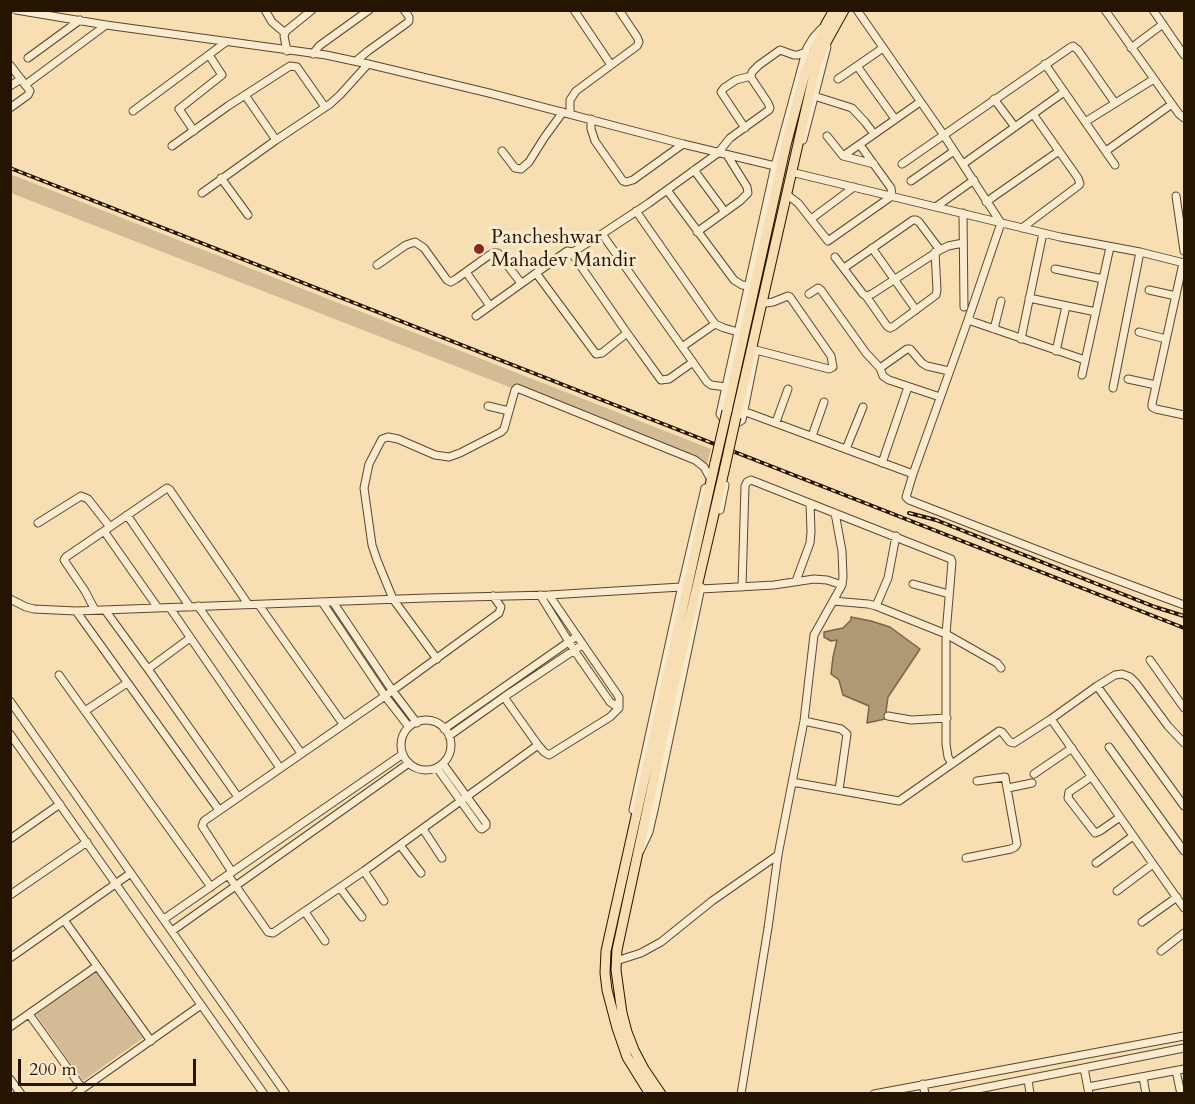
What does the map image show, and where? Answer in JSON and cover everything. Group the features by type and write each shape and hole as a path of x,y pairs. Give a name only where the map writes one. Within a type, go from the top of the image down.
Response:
{"main road":[{"path":"650,1094 623,1047 611,1008 606,982 606,951 786,145 805,73 834,10"},
{"path":"661,1094 644,1069 627,1032 616,970 617,950 724,469 740,414 816,65 844,10"}],"street":[{"path":"16,10 368,63 775,166"},
{"path":"265,10 272,22 285,33"},
{"path":"287,51 285,33 289,27 312,10"},
{"path":"313,54 319,46 369,10"},
{"path":"356,61 409,21 404,10"},
{"path":"574,10 611,65"},
{"path":"502,151 515,168 521,169 529,162 544,138 566,113 576,91 633,49 639,42 619,10"},
{"path":"857,10 1001,223"},
{"path":"1105,10 1181,117 1185,118"},
{"path":"1153,10 1185,55"},
{"path":"1131,48 1160,21 1165,10"},
{"path":"28,58 81,21"},
{"path":"826,24 813,38 806,51 775,166 748,286 721,416 739,422 795,173 832,33"},
{"path":"10,86 23,82 106,25"},
{"path":"133,111 226,42"},
{"path":"902,164 1073,46 1115,103"},
{"path":"838,80 883,48"},
{"path":"745,128 721,92 724,87 736,80 751,76 759,65 780,50 794,55 806,51"},
{"path":"194,131 179,109 222,75 209,54"},
{"path":"202,193 325,107 340,95 368,63"},
{"path":"1045,64 1115,165"},
{"path":"10,65 30,93 10,108"},
{"path":"172,146 290,66 298,69 325,107"},
{"path":"857,66 895,119"},
{"path":"476,316 567,251 571,252 602,234 667,190 718,153 730,138 767,112 770,108 768,103 751,76"},
{"path":"1085,122 1154,79"},
{"path":"963,164 1064,92"},
{"path":"245,95 276,140"},
{"path":"814,96 852,108 866,122 874,135"},
{"path":"994,99 1015,128"},
{"path":"843,156 920,102"},
{"path":"1106,152 1172,104"},
{"path":"1022,228 1080,184 1033,114"},
{"path":"591,119 595,141 620,177 627,182 683,144"},
{"path":"827,136 843,156 874,164"},
{"path":"860,145 891,188 892,196"},
{"path":"911,181 954,151"},
{"path":"986,202 1059,151"},
{"path":"697,232 748,193 747,187 727,155"},
{"path":"694,170 725,212"},
{"path":"795,173 1043,233 1184,263 1152,407 1185,415"},
{"path":"221,178 248,215"},
{"path":"937,206 974,180"},
{"path":"811,219 854,187"},
{"path":"667,190 734,280 741,285 748,286"},
{"path":"790,197 798,203 825,239 830,241 892,196"},
{"path":"1176,196 1185,251"},
{"path":"636,211 715,324 738,332"},
{"path":"963,213 964,307"},
{"path":"836,257 844,268 863,294 867,296 887,326 890,328 936,295 937,251 916,220 909,222 844,268"},
{"path":"1001,223 912,474 906,497 1066,561 1185,604"},
{"path":"1021,339 1043,233"},
{"path":"602,234 707,382 711,386 726,387"},
{"path":"377,264 406,245 415,242 424,248 447,280 451,282 488,256 498,253 521,284"},
{"path":"867,296 937,251 963,243"},
{"path":"1082,375 1110,247"},
{"path":"872,248 916,310"},
{"path":"571,252 661,380 669,379 693,362"},
{"path":"1113,388 1140,252"},
{"path":"1055,269 1103,279"},
{"path":"466,272 490,306"},
{"path":"536,273 596,354 602,353 627,333"},
{"path":"808,294 818,288 822,290 866,353 880,368 883,376 890,381 940,397"},
{"path":"1149,290 1176,296"},
{"path":"756,350 829,369 833,367 831,356 790,297 785,296 766,303"},
{"path":"1029,298 1096,312"},
{"path":"994,330 1001,301"},
{"path":"1056,351 1066,306"},
{"path":"968,320 1086,360"},
{"path":"682,347 715,324"},
{"path":"1139,332 1166,339"},
{"path":"880,368 910,349 927,366 949,371"},
{"path":"1128,379 1156,385"},
{"path":"882,463 908,387"},
{"path":"437,659 393,599 372,545 364,488 369,464 382,439 388,436 398,439 435,455 449,457 460,453 504,429 515,390 518,388 695,460 712,470 700,507 681,588 632,814 626,857"},
{"path":"776,422 788,389"},
{"path":"812,436 824,402"},
{"path":"488,406 510,411"},
{"path":"846,449 863,407"},
{"path":"740,414 776,422 912,474"},
{"path":"637,857 649,832 725,484 724,469"},
{"path":"742,587 745,486 751,480 951,559 946,634 946,750 952,764"},
{"path":"94,610 85,591 64,560 164,489 170,490 248,604"},
{"path":"38,523 81,496 88,499 158,608"},
{"path":"796,581 812,532 810,503"},
{"path":"741,1094 778,855 804,721 814,635 842,585 842,551 835,513"},
{"path":"127,515 301,753"},
{"path":"876,606 888,578 896,536"},
{"path":"701,589 774,585 821,579 842,585"},
{"path":"913,584 949,594"},
{"path":"10,599 34,609 76,611 549,595 681,588"},
{"path":"540,595 610,702 619,708"},
{"path":"504,697 547,754 553,754 610,717 619,708 619,697 549,595"},
{"path":"494,596 501,607 499,613 385,696 219,810 202,825 236,886 270,933 273,933 364,872 538,745"},
{"path":"833,601 876,606 946,634 997,663 1001,668"},
{"path":"322,602 385,696 410,727"},
{"path":"333,602 417,723"},
{"path":"259,605 343,724"},
{"path":"170,608 280,768"},
{"path":"105,610 238,797"},
{"path":"76,611 219,810"},
{"path":"444,729 576,636"},
{"path":"148,669 190,638"},
{"path":"449,736 582,645"},
{"path":"1150,660 1185,708"},
{"path":"59,675 210,887"},
{"path":"792,782 899,801 999,731 1014,743 1115,675 1130,678 1136,683 1185,743"},
{"path":"85,711 127,683"},
{"path":"1096,686 1185,806"},
{"path":"10,701 286,1094"},
{"path":"888,716 911,720 947,718"},
{"path":"1051,719 1185,908"},
{"path":"432,721 439,724 449,736 451,743 448,758 440,766 424,770 418,769 409,763 403,754 402,740 405,733 417,723 432,721"},
{"path":"804,721 841,729 847,734 839,790"},
{"path":"1178,736 1185,731"},
{"path":"10,734 264,1094"},
{"path":"1109,747 1182,842 1185,851"},
{"path":"1034,774 1072,748"},
{"path":"164,920 403,754"},
{"path":"172,931 409,763"},
{"path":"440,766 464,800"},
{"path":"966,858 1016,847 1017,840 1006,778 1003,776 977,781"},
{"path":"1091,777 1069,792 1068,798 1095,833 1120,818"},
{"path":"1008,788 1032,783"},
{"path":"10,839 60,804"},
{"path":"423,829 442,858"},
{"path":"1096,863 1133,836"},
{"path":"10,895 87,842"},
{"path":"400,845 421,873"},
{"path":"616,962 641,953 661,942 712,901 778,855"},
{"path":"1117,891 1153,864"},
{"path":"364,872 384,901"},
{"path":"10,958 131,873"},
{"path":"340,888 362,917"},
{"path":"1142,922 1177,897"},
{"path":"305,912 325,941"},
{"path":"64,920 151,1041"},
{"path":"1161,951 1185,933"},
{"path":"10,1027 97,966"},
{"path":"75,1094 201,1005"},
{"path":"29,1014 82,1088"},
{"path":"874,1094 1185,1036"},
{"path":"953,1094 1185,1048"},
{"path":"1084,1068 1088,1090 1185,1070"},
{"path":"1176,1071 1181,1094"},
{"path":"1143,1077 1146,1094"},
{"path":"10,1079 21,1094"},
{"path":"1028,1079 1030,1094"},
{"path":"923,1084 926,1094"}],"shaded area":[{"path":"10,174 711,449 707,464 11,193"},
{"path":"851,617 890,627 920,649 888,697 885,719 867,723 869,706 843,695 839,680 831,674 837,640 831,641 824,637 824,632 843,628"},
{"path":"96,972 143,1038 83,1081 36,1015"}],"railway":[{"path":"10,168 1184,628"},
{"path":"909,513 936,520 1155,607 1184,616"}],"place":[{"name":"Pancheshwar Mahadev Mandir","path":"479,249"}]}
